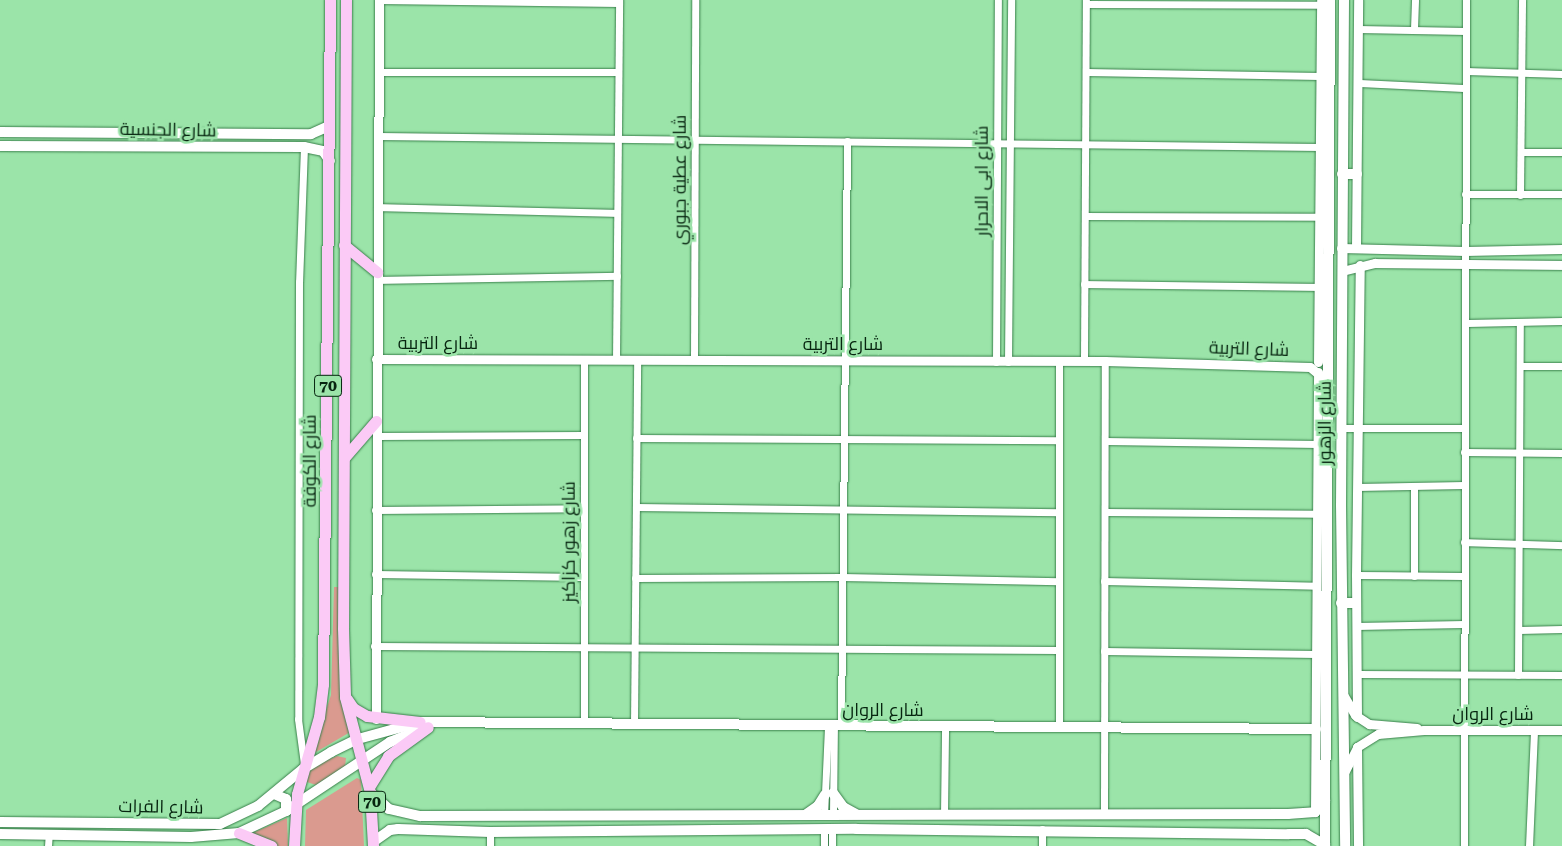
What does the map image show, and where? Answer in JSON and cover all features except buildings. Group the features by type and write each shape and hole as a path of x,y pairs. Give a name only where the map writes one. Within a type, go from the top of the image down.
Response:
{"highway":[{"name":"شارع الكوفة","path":"304,767 318,717 323,684 330,161 330,0"},
{"name":"شارع الكوفة","path":"346,0 344,245 345,697 364,759"},
{"path":"330,125 340,127 346,118"},
{"path":"344,245 377,276"},
{"path":"344,458 376,422"},
{"path":"345,697 361,713 376,719 424,724"},
{"path":"370,790 388,756 424,724"},
{"name":"70","path":"364,759 370,790 373,844"},
{"name":"70","path":"294,846 291,808 304,767"},
{"path":"239,833 271,846"}],"main road":[{"name":"شارع الزهور","path":"1344,0 1341,248 1341,603 1344,846"},
{"name":"شارع الزهور","path":"1320,844 1325,801 1321,682 1328,485 1328,347 1324,173 1325,74 1330,45 1324,2"},
{"path":"1330,45 1336,48 1343,44"},
{"path":"1325,74 1336,68 1342,71"},
{"name":"شارع الجنسية","path":"0,132 304,134 319,133 330,125"},
{"path":"213,133 216,139 214,147"},
{"path":"304,134 304,147"},
{"name":"شارع الجنسية","path":"0,146 304,147 323,151 330,161"},
{"path":"1342,174 1357,174"},
{"path":"1328,485 1335,487 1341,483"},
{"path":"1327,506 1334,503 1341,505"},
{"path":"1341,603 1356,602"},
{"name":"شارع الروان","path":"304,767 358,739 424,724 451,722 634,725 1316,729"},
{"name":"شارع الروان","path":"291,808 364,759 424,724"},
{"name":"شارع الفرات","path":"0,822 212,825 250,811 274,794 304,767"},
{"path":"370,790 383,806 409,815 604,817 1104,813 1259,814 1315,812 1325,801"},
{"path":"274,794 286,799 291,808"},
{"path":"802,816 818,806 829,794 843,808 859,815"},
{"name":"شارع الفرات","path":"0,834 191,837 239,833 291,808"},
{"path":"1259,814 1260,833"},
{"path":"895,815 895,829"},
{"path":"604,817 605,829"},
{"path":"373,844 390,830 398,829 490,832 605,829 895,829 1260,833 1320,844"}],"street":[{"path":"376,719 374,646 379,0 619,1 616,360"},
{"name":"شارع عطية جبوري","path":"694,360 695,0"},
{"name":"شارع ابی الاحرار","path":"996,362 998,0"},
{"name":"شارع ابی الاحرار","path":"1008,362 1011,0"},
{"path":"1356,248 1358,0"},
{"path":"1414,29 1415,0"},
{"path":"1464,846 1464,428 1467,323 1465,264 1466,0"},
{"path":"1520,195 1522,0"},
{"path":"1084,361 1086,2 1324,2 1325,74 1320,147 1324,173 1319,217 1316,367 1318,444 1316,654 1321,682 1316,729 1315,812"},
{"path":"1358,29 1466,31"},
{"path":"378,72 618,72"},
{"path":"1086,72 1325,74"},
{"path":"1466,72 1562,74"},
{"path":"1358,83 1466,88"},
{"path":"378,136 996,144 1085,142 1320,147"},
{"path":"828,815 834,726 842,649 847,141"},
{"path":"304,147 299,282 298,719 304,767"},
{"path":"1521,152 1562,152"},
{"path":"1465,194 1562,194"},
{"path":"377,207 617,213"},
{"path":"1085,216 1319,217"},
{"path":"1341,248 1465,251 1562,249"},
{"path":"1480,251 1480,264"},
{"path":"1342,271 1360,265 1562,265"},
{"path":"1358,717 1356,575 1360,265"},
{"path":"377,276 617,276"},
{"path":"1084,284 1319,287"},
{"path":"1467,323 1562,321"},
{"path":"1518,675 1522,366 1520,322"},
{"path":"1316,367 1328,347"},
{"name":"شارع التربية","path":"376,359 1105,361 1316,367"},
{"name":"شارع زهور كزاكيز","path":"584,360 584,724"},
{"path":"634,725 637,360"},
{"path":"1058,361 1059,728"},
{"path":"1104,813 1105,361"},
{"path":"1522,366 1562,366"},
{"path":"1316,367 1328,382"},
{"path":"1341,428 1464,428"},
{"path":"376,436 584,435"},
{"path":"636,438 844,441 1058,440"},
{"path":"1105,441 1318,444"},
{"path":"1464,452 1562,453"},
{"path":"1357,487 1464,485"},
{"path":"1414,486 1414,576"},
{"path":"636,507 1059,512"},
{"path":"375,510 584,508"},
{"path":"1105,512 1317,514"},
{"path":"1464,542 1562,545"},
{"path":"375,574 584,577"},
{"path":"1356,575 1464,576"},
{"path":"635,578 842,576 1059,581"},
{"path":"1104,581 1317,586"},
{"path":"1356,626 1464,624"},
{"path":"1519,630 1562,629"},
{"path":"374,646 1059,650"},
{"path":"1104,651 1316,654"},
{"path":"1357,674 1562,675"},
{"path":"1342,690 1358,717"},
{"name":"شارع الروان","path":"1358,717 1374,726 1424,730 1562,730"},
{"path":"944,815 945,727"},
{"name":"شارع الروان","path":"1357,747 1378,734 1424,730"},
{"path":"1529,846 1534,730"},
{"path":"1344,779 1357,747"},
{"path":"1357,747 1358,846"},
{"path":"824,846 828,830"},
{"path":"828,830 832,846"},
{"path":"1042,830 1042,846"},
{"path":"490,832 490,846"},
{"path":"48,834 48,846"}],"shaded area":[{"path":"334,587 340,587 352,731 311,755 331,695"},
{"path":"337,756 346,758 345,767 316,785 307,782 307,773 320,763"},
{"path":"357,778 361,780 364,846 305,846 306,810"},
{"path":"287,818 288,846 276,846 250,834"}]}
